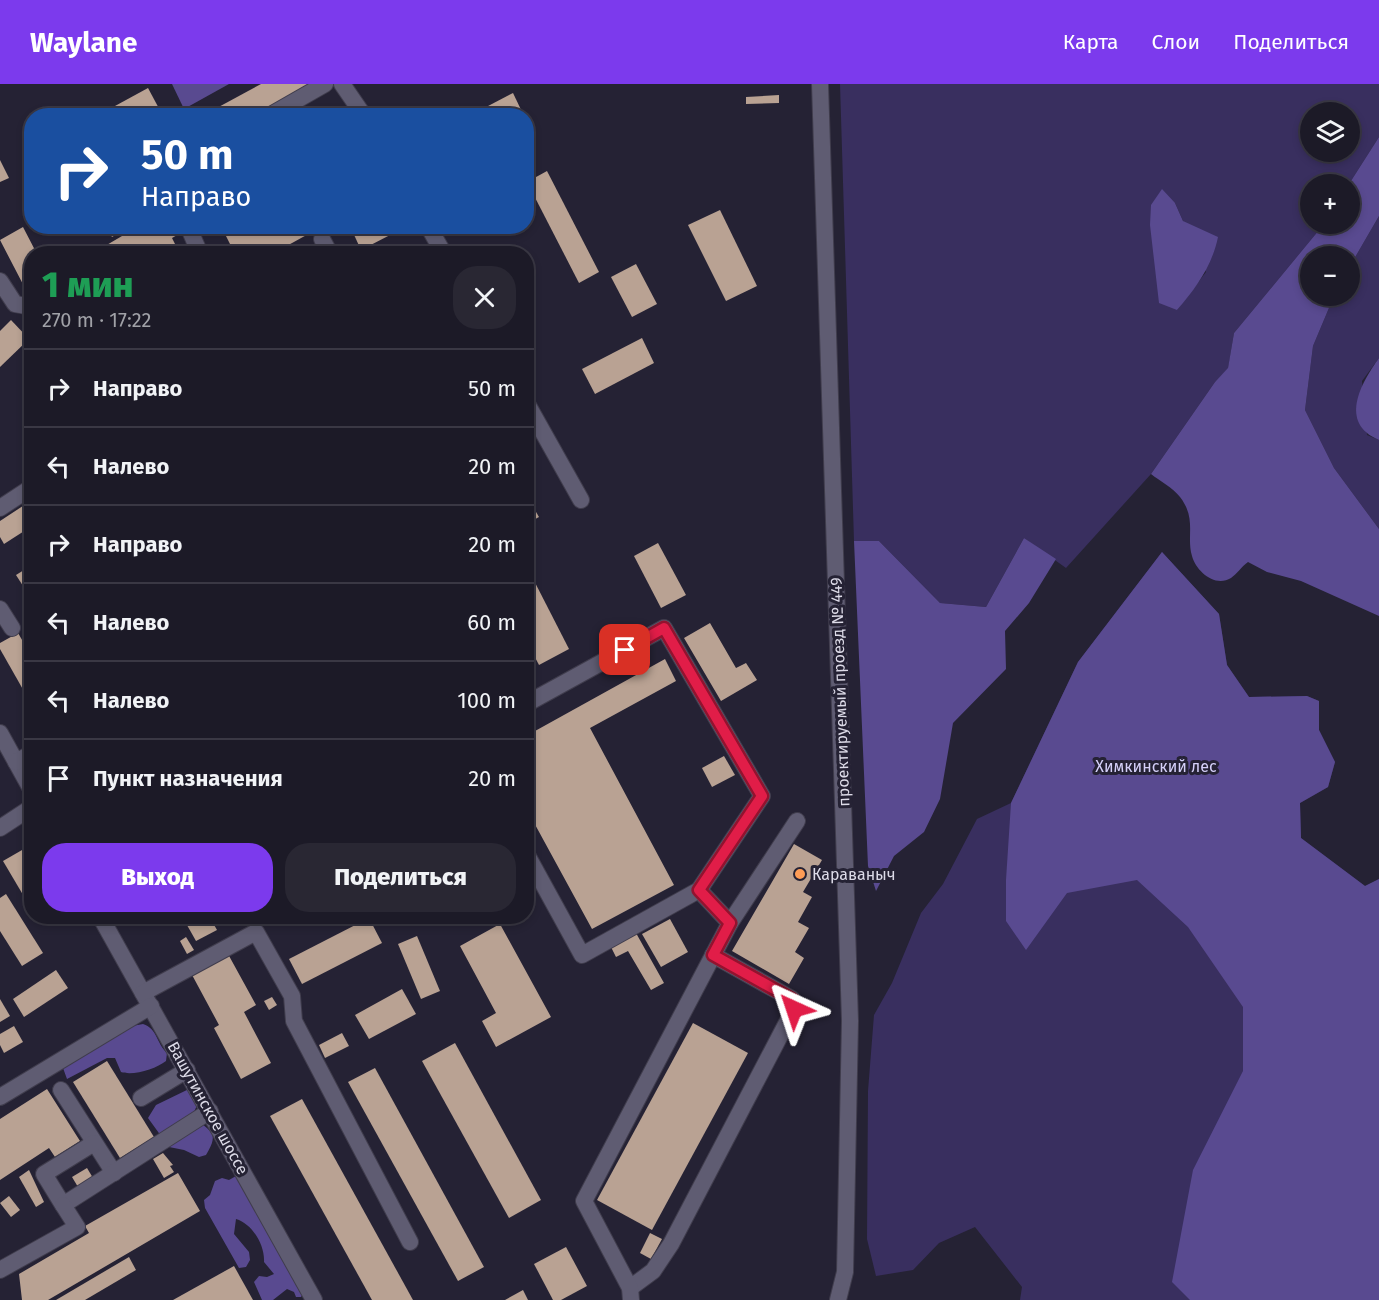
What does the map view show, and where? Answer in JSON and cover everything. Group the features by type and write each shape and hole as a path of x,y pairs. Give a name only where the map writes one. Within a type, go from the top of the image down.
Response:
{"street":[{"path":"283,108 325,84"},
{"path":"342,84 358,108"},
{"name":"проектируемый проезд № 449","path":"820,84 850,1021 845,1272 838,1300"},
{"path":"0,281 15,304 24,306"},
{"path":"534,416 581,500"},
{"path":"0,508 24,492"},
{"path":"0,609 12,628"},
{"path":"534,700 664,628 762,796 699,890 582,955 534,868"},
{"path":"0,733 24,776"},
{"path":"16,762 24,758"},
{"path":"0,828 24,812"},
{"path":"713,955 792,999 794,1009 671,1244 653,1271 631,1294 584,1201 713,955 730,923 797,820"},
{"path":"699,890 730,923"},
{"name":"Вашутинское шоссе","path":"105,924 314,1300"},
{"path":"0,1097 147,999 256,932 292,996 294,1021 410,1242"},
{"path":"141,1098 186,1070"},
{"path":"61,1090 114,1173"},
{"path":"63,1205 210,1111"},
{"path":"0,1270 77,1227 44,1174 94,1143"}],"green space":[{"path":"172,84 229,84 186,108 184,108"},
{"path":"840,84 1379,84 1379,137 1355,174 1300,174 1300,234 1316,234 1306,246 1300,246 1300,253 1234,333 1228,369 1215,382 1151,474 1066,568 1024,538 986,607 940,603 879,541 854,541","holes":["1175,203 1206,272 1177,310"]},
{"path":"1379,137 1379,216 1360,249 1360,246 1306,246 1316,234 1360,234 1360,174 1355,174"},
{"path":"1162,189 1175,203 1183,221 1218,237 1212,258 1202,276 1177,310 1159,303 1150,225 1151,205"},
{"path":"1379,216 1379,358 1362,381 1367,435 1379,440 1379,529 1334,468 1305,410 1313,346 1330,306 1360,306 1360,249"},
{"path":"1300,253 1300,306 1330,306 1313,346 1305,410 1334,468 1379,529 1379,616 1301,581 1267,572 1248,562 1231,578 1219,581 1207,576 1194,562 1190,549 1190,520 1185,505 1174,491 1151,474 1215,382 1228,368 1234,333"},
{"path":"1379,358 1379,440 1366,433 1359,424 1356,413 1360,390"},
{"path":"1024,538 1056,559 1029,603 1005,631 1006,669 953,723 940,799 924,832 894,856 876,891 868,866 854,541 879,541 940,603 986,607"},
{"path":"1162,552 1219,614 1227,665 1249,697 1307,696 1319,701 1319,730 1335,762 1328,787 1300,803 1301,838 1365,886 1379,879 1379,1300 1020,1300 1022,1287 975,1227 939,1243 913,1270 876,1276 867,1239 868,1091 874,1015 892,983 921,913 943,884 977,819 1011,803 1078,662"},
{"name":"Химкинский лес","path":"1162,552 1219,614 1227,665 1249,697 1307,696 1319,701 1319,730 1335,762 1328,787 1300,803 1301,838 1365,886 1379,879 1379,1300 1190,1300 1172,1282 1193,1170 1243,1071 1243,1007 1188,927 1137,880 1067,893 1026,950 1006,921 1011,803 1078,662"},
{"path":"143,1024 152,1029 167,1053 166,1061 144,1071 126,1073 121,1072 115,1058 107,1058 67,1079 63,1068 127,1027"},
{"path":"191,1088 199,1101 193,1114 213,1136 211,1147 206,1155 199,1157 184,1150 169,1147 148,1118 156,1105"},
{"path":"236,1176 304,1292 301,1297 296,1297 294,1292 287,1289 273,1300 262,1300 254,1282 259,1276 267,1277 274,1274 264,1262 257,1236 248,1226 236,1219 234,1234 249,1252 250,1260 246,1267 239,1268 205,1208 204,1200 210,1195 215,1181 222,1178 229,1180"}],"building":[{"path":"261,84 316,84 272,108 217,108"},
{"path":"148,88 159,108 116,108 115,106"},
{"path":"513,93 520,108 484,108"},
{"path":"779,95 779,103 746,104 746,97"},
{"path":"0,160 9,178 0,182"},
{"path":"547,171 599,272 579,283 534,196 534,178"},
{"path":"720,210 757,286 726,301 688,225"},
{"path":"23,227 24,234 27,234 33,246 24,246 24,286 0,240"},
{"path":"125,234 179,234 172,238 176,246 105,246"},
{"path":"225,234 308,234 287,246 231,246"},
{"path":"354,234 392,234 369,246 359,246"},
{"path":"636,264 657,304 632,317 611,277"},
{"path":"11,320 24,334 24,344 0,367 0,331"},
{"path":"642,338 654,363 595,394 582,369"},
{"path":"24,505 24,531 4,544 0,537 0,521"},
{"path":"534,509 539,517 534,520"},
{"path":"658,543 686,595 661,608 634,556"},
{"path":"24,570 24,588 16,575"},
{"path":"534,581 569,649 539,665 534,655"},
{"path":"710,623 736,668 746,663 757,680 721,701 684,638"},
{"path":"18,633 24,643 24,691 0,649 0,643"},
{"path":"665,659 676,681 590,728 674,885 592,929 534,823 534,732"},
{"path":"724,756 735,775 712,787 702,768"},
{"path":"794,844 822,860 803,892 812,897 798,922 809,928 795,952 804,958 789,984 732,951"},
{"path":"24,849 24,897 3,861"},
{"path":"6,894 43,953 22,966 0,931 0,898"},
{"path":"670,919 688,952 661,967 642,934"},
{"path":"186,924 214,924 217,930 196,941"},
{"path":"357,924 372,924 382,943 302,984 289,959"},
{"path":"500,924 551,1017 496,1047 482,1021 496,1013 460,946"},
{"path":"636,933 664,983 651,990 628,951 616,957 611,947"},
{"path":"417,936 440,991 421,999 398,944"},
{"path":"186,937 194,950 187,954 180,941"},
{"path":"228,954 256,1005 244,1012 271,1063 241,1079 214,1028 219,1025 191,973"},
{"path":"56,970 68,988 24,1017 13,999"},
{"path":"402,989 416,1014 369,1039 355,1015"},
{"path":"272,997 277,1005 269,1010 264,1001"},
{"path":"0,999 10,1016 0,1022"},
{"path":"693,1023 748,1053 652,1230 597,1200"},
{"path":"14,1026 23,1042 4,1053 0,1045 0,1034"},
{"path":"342,1033 349,1046 325,1058 319,1045"},
{"path":"455,1043 541,1200 509,1218 422,1061"},
{"path":"107,1061 154,1137 120,1158 73,1082"},
{"path":"375,1068 484,1267 458,1281 348,1082"},
{"path":"47,1089 80,1141 55,1157 49,1148 0,1180 0,1119"},
{"path":"302,1099 413,1300 372,1300 270,1116"},
{"path":"163,1153 173,1165 170,1166 174,1172 164,1178 153,1159"},
{"path":"87,1168 93,1178 78,1187 72,1177"},
{"path":"29,1170 44,1202 36,1207 19,1177"},
{"path":"178,1173 200,1211 48,1300 22,1300 19,1274 89,1233 85,1226"},
{"path":"9,1196 20,1210 11,1217 0,1203"},
{"path":"650,1233 662,1239 651,1259 640,1253"},
{"path":"566,1247 587,1286 561,1300 553,1300 534,1264"},
{"path":"129,1257 136,1270 85,1300 56,1300"},
{"path":"234,1266 253,1300 173,1300"},
{"path":"523,1290 528,1300 505,1300"}],"place":[{"name":"Караваныч","path":"800,874"}],"route":[{"path":"625,650 664,628 762,796 699,890 730,923 713,955 792,999 794,1009"}]}
